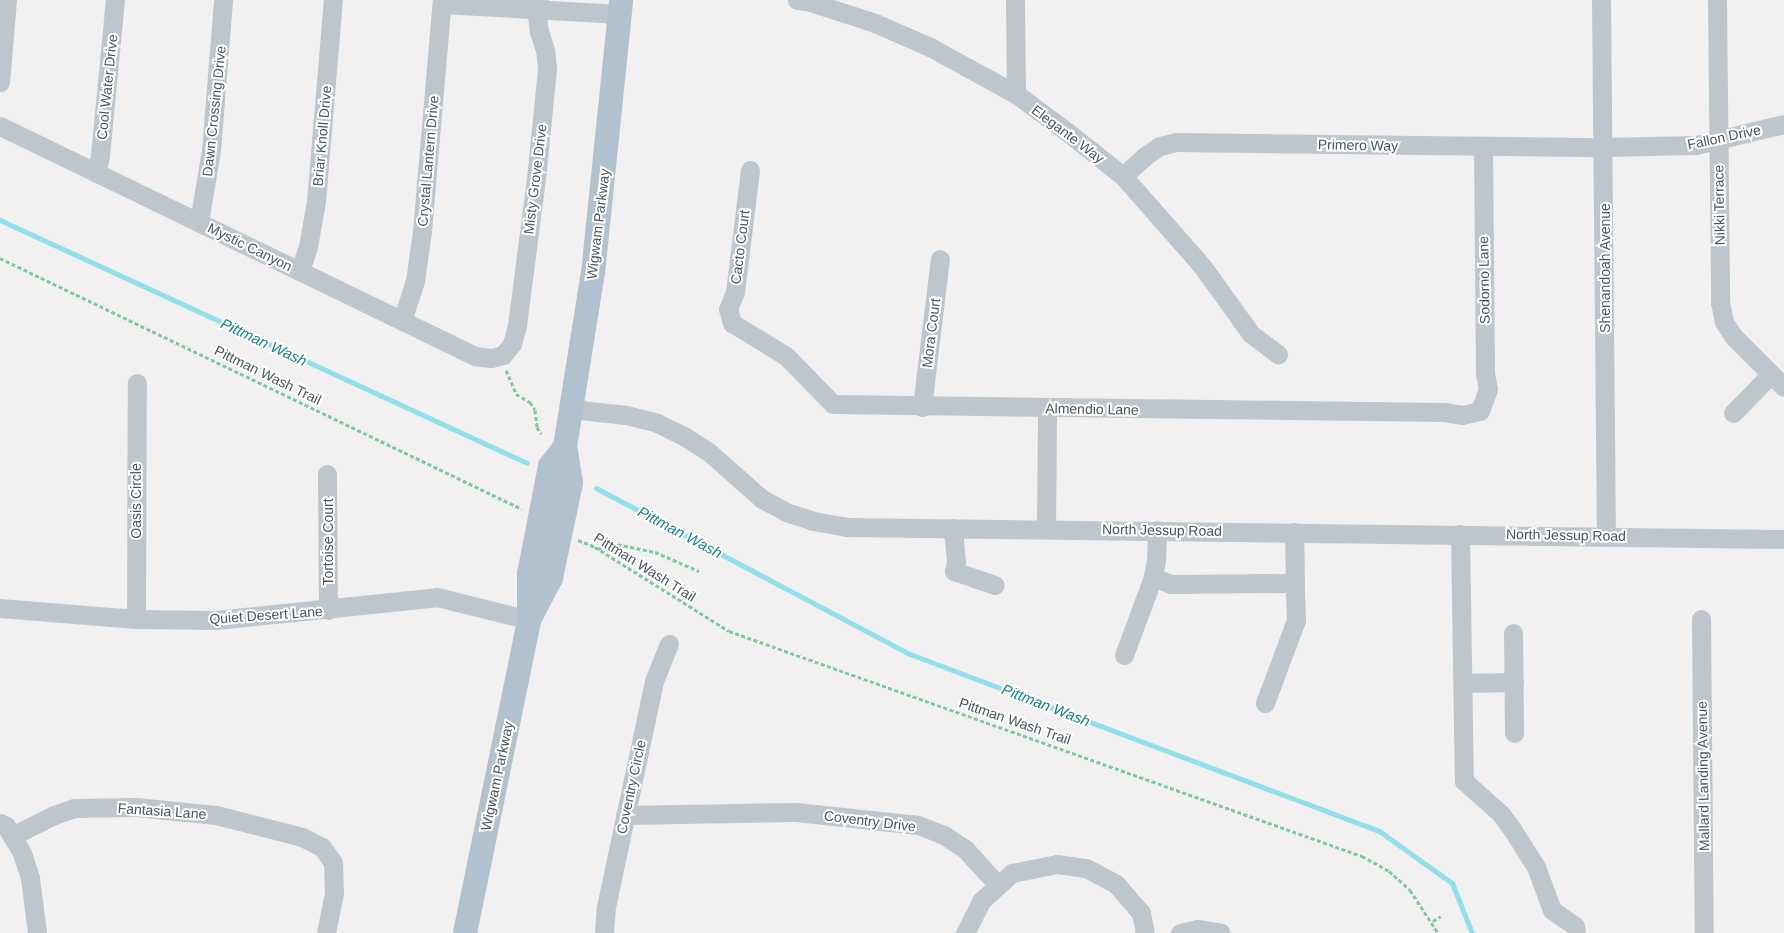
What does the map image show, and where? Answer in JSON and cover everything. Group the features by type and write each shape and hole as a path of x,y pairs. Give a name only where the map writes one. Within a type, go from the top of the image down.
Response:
{"main road":[{"name":"Wigwam Parkway","path":"465,933 529,620 551,578 570,483 565,447 593,273 621,7"}],"street":[{"path":"0,82 7,0"},
{"name":"Cool Water Drive","path":"96,173 100,155 115,0"},
{"name":"Dawn Crossing Drive","path":"198,222 211,150 223,0"},
{"name":"Briar Knoll Drive","path":"300,271 308,247 316,201 333,0"},
{"name":"Elegante Way","path":"797,0 807,1 875,23 967,66 1016,94 1123,176 1202,266 1251,334 1278,354"},
{"path":"1015,0 1016,94"},
{"name":"Shenandoah Avenue","path":"1601,0 1604,147 1606,536"},
{"name":"Nikki Terrace","path":"1716,0 1720,302 1724,322 1734,336 1777,380"},
{"path":"442,2 621,7"},
{"name":"Crystal Lantern Drive","path":"402,321 415,281 422,230 442,2"},
{"name":"Misty Grove Drive","path":"501,355 512,344 517,325 538,160 547,68 545,50 539,32 538,5"},
{"name":"Fallon Drive","path":"1604,147 1696,146 1784,124"},
{"name":"Mystic Canyon","path":"0,126 475,356 491,358 501,355"},
{"name":"Primero Way","path":"1123,176 1144,156 1160,146 1176,142 1604,147"},
{"name":"Sodorno Lane","path":"1480,411 1488,389 1485,374 1483,146"},
{"name":"Cacto Court","path":"732,324 728,309 735,292 750,170"},
{"name":"Mora Court","path":"922,407 940,258"},
{"name":"Almendio Lane","path":"732,324 786,356 834,404 1047,409 1444,412 1462,416 1480,411"},
{"path":"1733,413 1777,380"},
{"name":"Oasis Circle","path":"136,383 136,619"},
{"name":"North Jessup Road","path":"571,409 626,416 657,423 684,436 710,453 762,499 786,512 813,521 846,527 1784,539"},
{"path":"1046,529 1047,409"},
{"name":"Tortoise Court","path":"327,474 328,610"},
{"path":"953,528 956,563 954,571 995,585"},
{"path":"1124,655 1153,577 1156,560 1156,530"},
{"path":"1264,703 1296,620 1294,532"},
{"path":"1460,534 1464,780 1501,814 1525,846 1536,867 1552,910 1575,926 1576,933"},
{"path":"1153,577 1171,584 1295,583"},
{"name":"Quiet Desert Lane","path":"0,608 136,619 216,620 328,610 437,597 529,620"},
{"name":"Mallard Landing Avenue","path":"1701,620 1704,933"},
{"path":"1513,633 1514,733"},
{"name":"Coventry Circle","path":"604,933 606,907 654,681 669,644"},
{"path":"1463,683 1514,682"},
{"name":"Fantasia Lane","path":"6,830 74,808 136,807 216,815 302,837 322,847 333,864 334,892 326,933"},
{"name":"Coventry Drive","path":"625,815 796,812 918,826 944,835 965,849 998,885"},
{"path":"6,830 22,853 30,878 37,933"},
{"path":"965,933 981,902 1012,873 1057,864 1086,868 1116,884 1141,913 1145,933"},
{"path":"1180,933 1197,930 1221,933"}],"path":[{"name":"Pittman Wash Trail","path":"0,258 527,510"},
{"path":"501,355 516,394 530,402 535,410 537,427 541,434"},
{"name":"Pittman Wash Trail","path":"571,537 598,549 729,631 1362,856 1389,871 1410,890 1433,921 1438,933"},
{"path":"598,549 611,543 656,552 699,571"},
{"path":"1433,921 1441,916"}],"waterway":[{"name":"Pittman Wash","path":"0,220 527,463"},
{"name":"Pittman Wash","path":"596,488 910,654 1379,831 1452,883 1472,933"}]}
